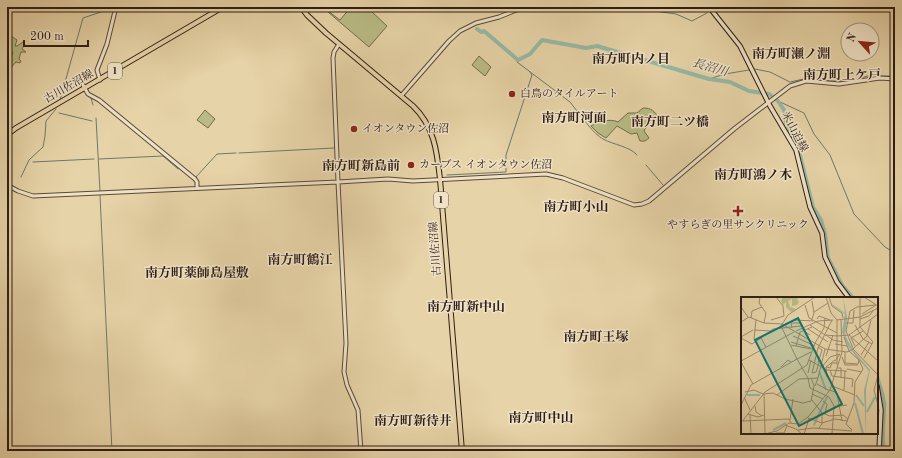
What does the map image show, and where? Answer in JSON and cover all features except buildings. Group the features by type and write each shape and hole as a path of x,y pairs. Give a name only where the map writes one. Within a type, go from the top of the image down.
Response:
{"main road":[{"name":"古川佐沼線","path":"7,135 83,87 100,80 223,7"},
{"name":"古川佐沼線","path":"301,7 319,27 419,112 430,128 440,179 462,451"},
{"name":"米山迫線","path":"709,7 740,46 768,102 797,152 810,207 822,233 825,257 837,282 848,297"},
{"path":"878,391 881,406 879,451"}],"street":[{"path":"100,80 97,70 106,48 116,7"},
{"path":"401,96 452,38 469,26 503,16 524,7"},
{"path":"339,44 335,50 333,58 346,344 344,372 347,385 358,406 361,451"},
{"path":"7,185 18,191 33,196 388,179 413,181 508,175 552,175 630,204 642,204 656,195 768,102 790,86 802,81 839,84 880,78 895,79"},
{"path":"83,87 88,94 100,100 193,177 197,182 197,188"}],"green space":[{"path":"324,7 326,7 328,11 340,20 351,7 372,7 370,10 387,26 369,47 328,12"},
{"path":"11,36 17,40 15,46 23,42 25,44 22,49 26,52 21,52 19,59 21,61 20,63 16,62 7,72 7,61 9,62 13,52 10,51 10,47 7,46"},
{"path":"479,56 491,67 485,76 472,65"},
{"path":"643,108 652,110 659,118 649,122 644,131 649,138 645,141 640,141 637,133 631,134 617,126 606,138 591,126 608,120 618,122 628,113 637,113"},
{"path":"205,110 215,119 208,128 197,120"}],"waterway":[{"path":"60,100 83,18 101,12 108,7"},
{"path":"625,7 676,14 692,21 707,13"},
{"name":"長沼川","path":"477,29 481,32 484,31 518,60 530,54 542,40 586,48 597,46 709,79 730,82 749,91 769,94 778,101 784,110 787,128 799,151 813,207 821,220 825,234 828,258 842,285 852,297"},
{"path":"517,62 570,102 577,111"},
{"path":"755,69 770,72 790,82 808,78 832,81 849,81 868,76 895,76"},
{"path":"709,79 725,74 749,70"},
{"path":"447,175 506,172 506,155 532,75 530,72"},
{"path":"91,98 93,105"},
{"path":"778,101 804,113 814,134 830,155 854,214 885,247 895,253"},
{"path":"21,177 29,160 43,147 46,121 56,109"},
{"path":"59,113 92,121"},
{"path":"579,113 599,137 626,148 637,155"},
{"path":"96,118 100,191"},
{"path":"239,153 334,148"},
{"path":"196,177 217,154 236,153"},
{"path":"99,159 163,156 178,169"},
{"path":"33,162 94,159"},
{"path":"646,165 663,185"},
{"path":"100,195 112,451"},
{"name":"長沼川","path":"878,379 884,403 884,451"}],"place":[{"name":"白鳥のタイルアート","path":"512,94"},
{"name":"イオンタウン佐沼","path":"354,129"},
{"name":"カーブス イオンタウン佐沼","path":"411,165"},
{"name":"やすらぎの里サンクリニック","path":"738,211"}],"district":[{"name":"南方町瀬ノ淵","path":"791,54"},
{"name":"南方町内ノ目","path":"631,59"},
{"name":"南方町上ケ戸","path":"842,75"},
{"name":"南方町河面","path":"574,118"},
{"name":"南方町二ツ橋","path":"670,122"},
{"name":"南方町新島前","path":"361,166"},
{"name":"南方町鴻ノ木","path":"753,175"},
{"name":"南方町小山","path":"576,207"},
{"name":"南方町鶴江","path":"300,260"},
{"name":"南方町薬師島屋敷","path":"197,273"},
{"name":"南方町新中山","path":"466,307"},
{"name":"南方町王塚","path":"596,337"},
{"name":"南方町中山","path":"541,418"},
{"name":"南方町新待井","path":"413,421"}]}
